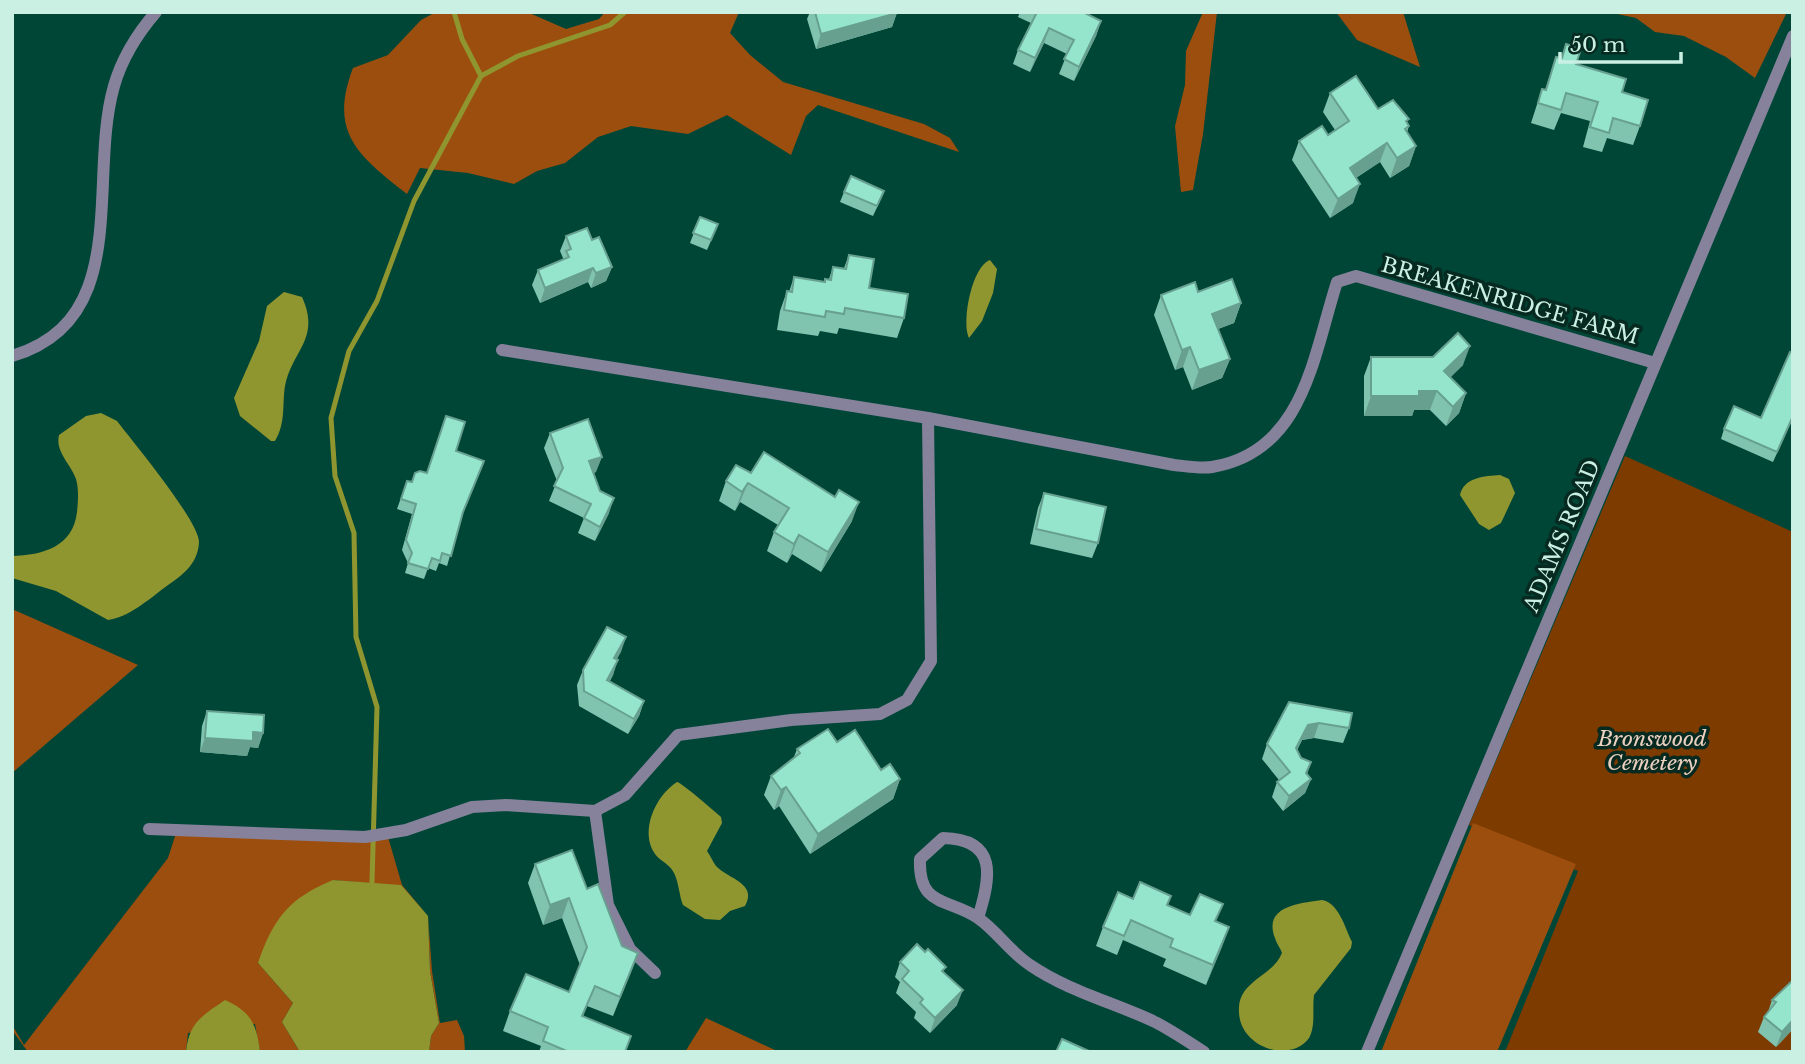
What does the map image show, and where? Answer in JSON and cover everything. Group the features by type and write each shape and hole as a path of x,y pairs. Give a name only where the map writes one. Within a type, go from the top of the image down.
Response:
{"street":[{"path":"12,356 33,350 49,340 75,317 85,300 93,276 97,246 113,87 131,44 156,12"},
{"name":"ADAMS ROAD","path":"1367,1052 1793,36"},
{"name":"BREAKENRIDGE FARM","path":"928,418 1174,466 1210,468 1239,459 1274,438 1288,423 1302,390 1337,282 1356,276 1655,363"},
{"path":"149,829 371,836 406,830 472,807 517,805 595,811 607,807 625,795 678,735 791,720 880,714 907,700 932,661 928,418 502,350"},
{"path":"595,811 608,905 630,949 655,973"},
{"path":"978,918 989,875 984,858 975,845 964,839 943,838 920,859 920,874 927,892 942,904 978,918 1010,951 1031,966 1070,987 1153,1021 1204,1052"}],"green space":[{"name":"Bronswood Cemetery","path":"1625,456 1793,532 1793,1052 1505,1052 1578,871 1469,825"}],"shaded area":[{"path":"436,12 527,12 566,29 599,19 605,12 739,12 730,33 750,55 783,82 924,124 950,138 959,152 818,105 806,116 791,155 727,115 688,134 631,126 598,137 565,163 537,171 514,184 468,173 420,168 407,194 362,155 353,141 346,126 346,91 353,68 388,55 421,20"},
{"path":"1203,12 1217,12 1203,134 1193,190 1181,192 1175,126 1185,85 1186,51"},
{"path":"1336,12 1403,12 1420,67 1357,40"},
{"path":"1608,12 1787,12 1755,78 1726,57 1684,36 1655,32 1636,18"},
{"path":"990,260 997,269 993,293 982,321 969,338 966,320 973,283 978,272"},
{"path":"284,292 302,297 308,324 307,334 285,386 281,427 275,441 271,441 240,416 234,398 259,341 267,306"},
{"path":"101,413 117,421 150,463 188,517 199,542 196,557 182,574 138,607 108,620 56,591 12,578 12,556 45,551 55,547 70,534 77,512 78,487 59,447 59,435 86,416"},
{"path":"1500,475 1509,479 1515,493 1501,523 1489,530 1479,524 1460,495 1470,481"},
{"path":"12,609 138,665 12,773"},
{"path":"677,782 721,817 722,823 707,851 721,871 740,882 748,892 745,906 730,911 720,920 705,919 683,905 674,873 650,845 649,825 652,814 662,796"},
{"path":"1473,823 1576,864 1497,1052 1381,1052"},
{"path":"177,830 388,837 402,885 428,916 401,886 333,880 258,963 293,1003 282,1022 300,1052 260,1052 255,1024 188,1033 186,1052 28,1052 12,1030 12,1025 24,1045 168,858"},
{"path":"333,880 401,885 428,916 430,971 439,1023 431,1036 429,1052 300,1052 282,1022 293,1003 258,963 270,934 285,912 305,894"},
{"path":"1322,900 1333,906 1341,917 1352,942 1351,948 1314,995 1313,1023 1309,1038 1301,1046 1290,1050 1266,1048 1246,1033 1240,1021 1241,998 1251,984 1278,961 1282,953 1273,927 1279,912 1295,905"},
{"path":"428,916 432,971 440,1023 457,1020 464,1036 465,1052 429,1052 431,1036 439,1023 430,971"},
{"path":"225,1000 241,1009 251,1020 260,1052 186,1052 190,1033 198,1021"},
{"path":"706,1018 775,1050 777,1052 685,1052"}],"building":[{"path":"815,12 897,12 897,13 821,34"},
{"path":"1037,12 1083,12 1101,21 1079,67 1064,59 1074,40 1049,28 1035,58 1018,50"},
{"path":"1566,44 1581,49 1576,64 1626,79 1622,92 1648,100 1640,126 1613,118 1609,133 1590,127 1598,102 1566,93 1561,110 1538,103 1542,89 1546,90 1556,57 1562,58"},
{"path":"1356,76 1378,109 1393,100 1409,119 1406,121 1409,126 1405,129 1416,146 1397,158 1387,143 1350,168 1360,184 1338,199 1299,141 1322,126 1328,135 1349,121 1330,93"},
{"path":"851,176 884,191 877,206 844,192"},
{"path":"700,217 718,224 711,240 693,233"},
{"path":"587,228 592,240 599,237 612,267 596,273 593,268 545,288 538,270 569,257 566,251 571,249 566,236"},
{"path":"849,255 874,259 869,288 908,294 904,318 845,308 844,314 826,311 825,317 784,310 787,291 792,292 794,277 825,282 825,279 831,280 833,267 846,269"},
{"path":"1232,279 1241,303 1212,314 1230,359 1199,370 1190,347 1182,350 1161,295 1195,282 1198,292"},
{"path":"1458,333 1470,346 1444,371 1466,393 1453,407 1437,391 1419,391 1419,396 1371,396 1371,357 1433,357"},
{"path":"1790,352 1793,354 1793,416 1777,452 1724,429 1734,406 1761,418"},
{"path":"446,416 465,422 456,451 484,461 463,512 451,556 442,553 440,561 432,558 428,569 408,563 412,553 406,540 416,504 401,499 407,481 412,482 415,473 427,473"},
{"path":"588,419 602,457 589,461 600,491 614,498 600,527 584,518 591,504 554,486 563,468 550,433"},
{"path":"764,452 835,497 839,490 859,502 828,552 799,535 794,544 774,532 789,508 748,483 742,492 726,481 736,465 751,473"},
{"path":"1044,493 1106,507 1098,543 1036,529"},
{"path":"607,627 626,637 614,658 618,660 607,680 644,701 634,719 584,691 583,670"},
{"path":"1289,702 1352,713 1349,728 1319,723 1308,725 1296,748 1301,758 1311,762 1306,773 1311,779 1289,796 1277,782 1290,772 1267,744"},
{"path":"207,711 264,715 263,733 253,732 253,741 205,738"},
{"path":"828,729 837,742 855,730 881,770 890,764 900,779 818,834 786,787 781,790 771,776 800,753 797,749"},
{"path":"572,850 587,889 598,884 622,946 638,953 620,997 595,986 582,1016 631,1036 625,1052 569,1052 543,1041 548,1027 510,1011 526,974 569,992 587,947 569,898 550,905 535,864"},
{"path":"1140,882 1171,896 1167,905 1190,915 1200,894 1223,904 1215,921 1229,927 1213,965 1170,947 1173,939 1131,920 1124,936 1103,927 1118,892 1133,899"},
{"path":"917,944 925,952 928,949 946,967 942,971 963,990 935,1018 920,1003 923,999 902,979 909,971 900,962"},
{"path":"1793,980 1793,1020 1782,1032 1764,1017 1776,1002 1772,1000"},
{"path":"1062,1039 1091,1052 1056,1052"}],"waterway":[{"path":"454,12 462,39 481,76"},
{"path":"372,882 377,707 356,637 354,533 335,476 331,418 349,351 377,301 414,201 481,76 518,56 610,25 625,12"}]}
